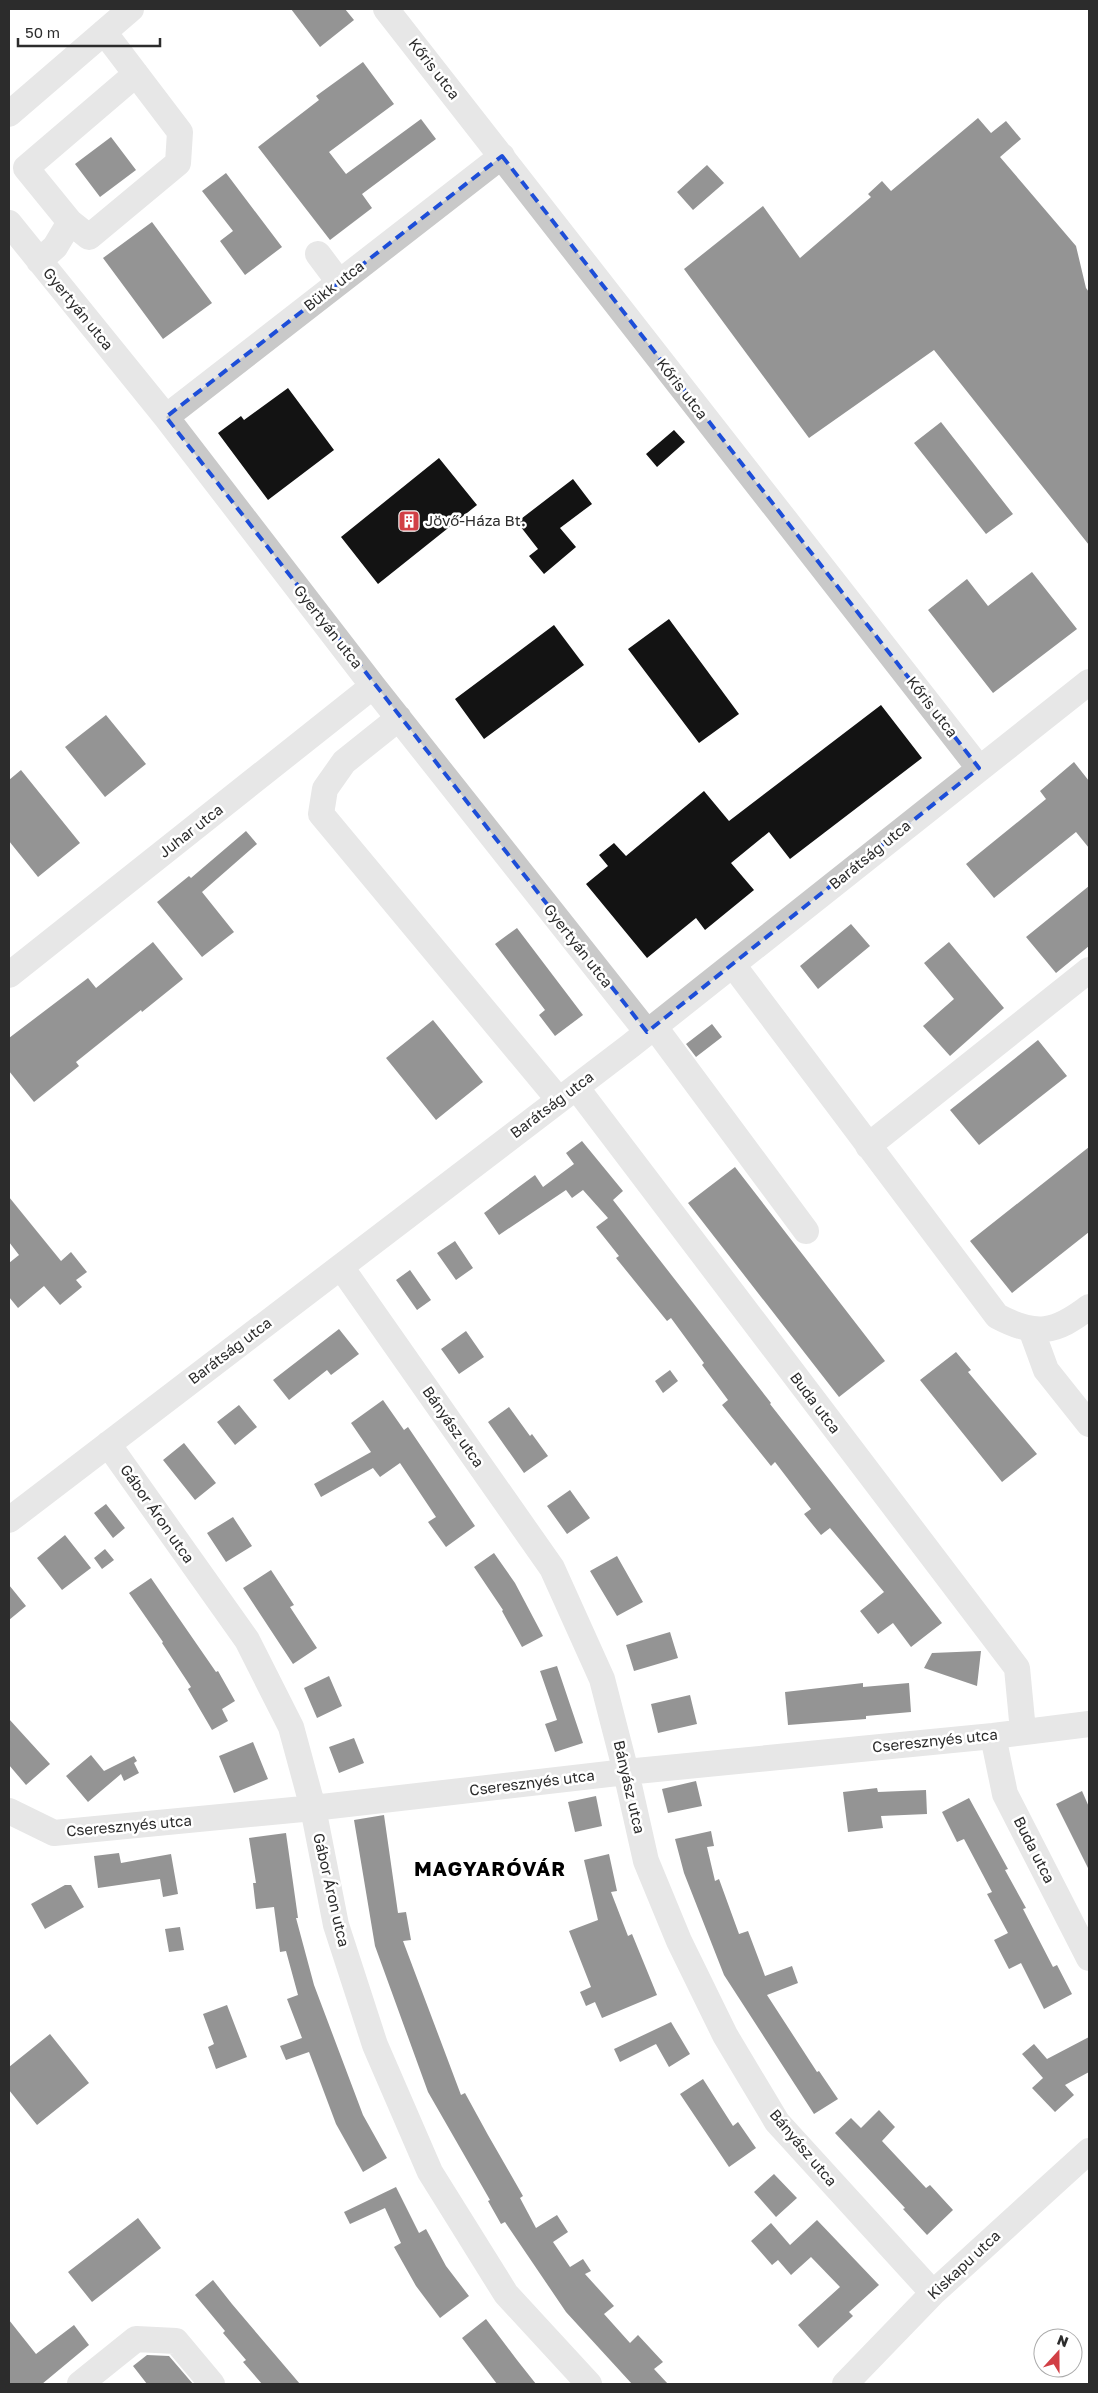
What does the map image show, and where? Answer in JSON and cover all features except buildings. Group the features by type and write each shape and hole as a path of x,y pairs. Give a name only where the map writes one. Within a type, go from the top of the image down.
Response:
{"street":[{"path":"9,114 131,9"},
{"name":"Kőris utca","path":"386,9 733,456 979,768"},
{"path":"104,32 136,74 180,132 178,163 90,237 70,222 26,168 136,74"},
{"name":"Bükk utca","path":"166,417 502,156"},
{"path":"39,261 55,247 70,222"},
{"name":"Gyertyán utca","path":"9,223 166,417 398,718 651,1029 806,1232"},
{"path":"318,254 339,282"},
{"name":"Juhar utca","path":"9,974 374,686"},
{"name":"Barátság utca","path":"9,1520 651,1029 979,768 1087,689"},
{"name":"Buda utca","path":"398,718 344,762 325,789 321,814 567,1094 1017,1668 1022,1731"},
{"path":"733,965 997,1316 1013,1324 1031,1329 1053,1329 1071,1321 1089,1307"},
{"path":"868,1146 1089,970"},
{"name":"Bányász utca","path":"341,1267 552,1568 602,1679 646,1861 679,1941 730,2043 777,2122 932,2293"},
{"path":"1031,1329 1046,1370 1089,1424"},
{"name":"Gábor Áron utca","path":"108,1444 247,1640 291,1727 313,1808 336,1925 375,2045 430,2172 506,2294 589,2384"},
{"name":"Cseresznyés utca","path":"9,1811 54,1833 313,1808 626,1772 993,1736 1089,1724"},
{"name":"Buda utca","path":"993,1736 1005,1794 1089,1958"},
{"name":"Kiskapu utca","path":"845,2384 932,2293 1089,2151"},
{"path":"80,2384 136,2339 176,2341 212,2384"}],"highlighted area":[{"path":"502,156 979,768 647,1032 166,417"}],"place":[{"name":"Jövő-Háza Bt.","path":"409,521"}],"district":[{"name":"MAGYARÓVÁR","path":"490,1869"}]}
